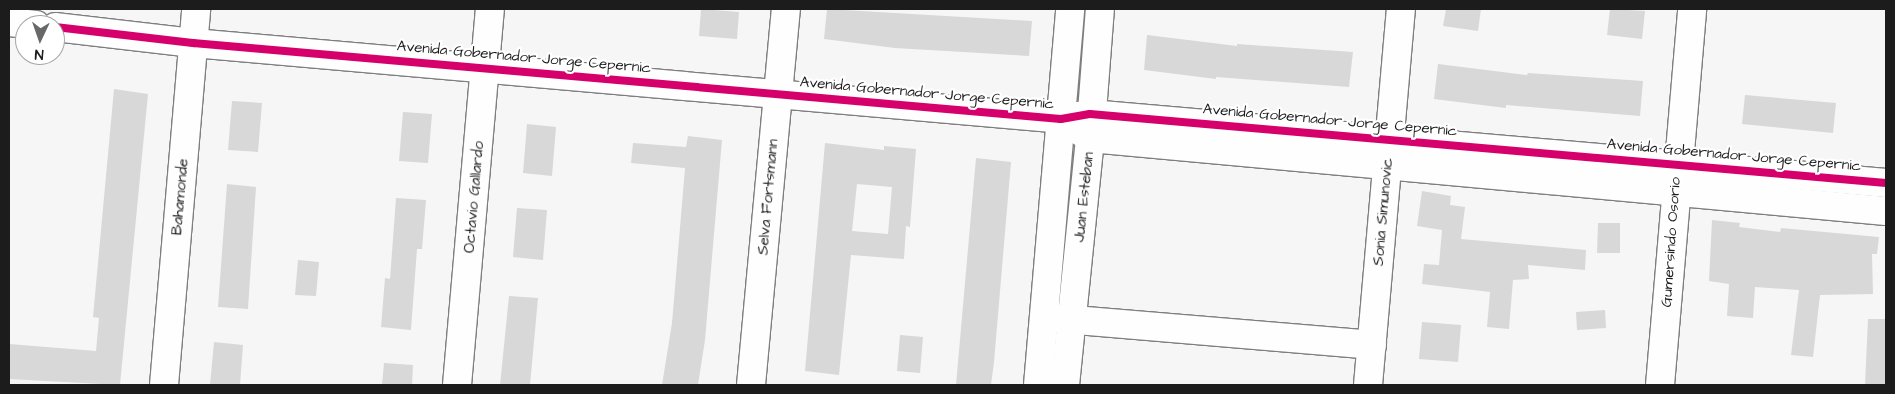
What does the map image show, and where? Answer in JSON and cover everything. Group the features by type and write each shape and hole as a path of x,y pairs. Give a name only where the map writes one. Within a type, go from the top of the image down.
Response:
{"street":[{"name":"Bahamonde","path":"164,385 196,9"},
{"name":"Octavio Gallardo","path":"457,385 490,9"},
{"name":"Selva Fortsmann","path":"751,385 786,9"},
{"name":"Juan Esteban","path":"1064,385 1057,318 1061,119 1070,9"},
{"name":"Juan Esteban","path":"1038,385 1057,318 1090,126 1100,9"},
{"name":"Sonia Simunovic","path":"1368,385 1401,9"},
{"name":"Gumersindo Osorio","path":"1660,385 1674,192 1692,9"},
{"name":"Avenida Gobernador Jorge Cepernic","path":"65,28 193,42 1061,119 1090,126 1387,166 1886,211"},
{"name":"Avenida Gobernador Jorge Cepernic","path":"1090,126 1389,139 1677,162 1886,182"},
{"path":"1057,318 1372,345"}],"building":[{"path":"701,9 739,12 737,39 699,36"},
{"path":"827,9 1032,21 1029,56 895,48 824,39"},
{"path":"1446,9 1481,9 1478,31 1443,26"},
{"path":"1610,9 1645,11 1642,39 1607,35"},
{"path":"1147,35 1237,46 1237,44 1353,52 1349,87 1216,77 1216,79 1144,70"},
{"path":"1438,64 1527,75 1528,73 1643,81 1640,116 1506,105 1506,108 1434,99"},
{"path":"114,89 148,94 120,385 9,379 9,344 96,351 99,318 93,317"},
{"path":"1745,95 1836,103 1833,133 1742,124"},
{"path":"232,101 262,103 258,152 228,150"},
{"path":"403,112 432,114 428,163 399,161"},
{"path":"527,124 556,127 552,176 523,173"},
{"path":"688,136 722,140 705,340 698,385 662,385 672,323 685,168 631,163 633,143 686,147"},
{"path":"825,143 884,150 884,146 916,149 910,227 906,226 904,259 851,255 839,375 805,371","holes":["857,184 892,187 888,234 852,231"]},
{"path":"976,158 1011,162 994,362 991,385 956,385"},
{"path":"227,184 256,187 248,309 218,307"},
{"path":"1422,191 1451,196 1450,205 1465,207 1461,239 1586,250 1585,270 1528,265 1529,279 1513,280 1509,329 1487,327 1490,292 1422,284 1424,264 1439,265 1442,230 1417,226"},
{"path":"396,198 426,200 422,249 417,249 411,330 381,327 385,278 390,279"},
{"path":"517,208 547,210 543,260 513,257"},
{"path":"1712,220 1740,223 1739,227 1780,232 1781,228 1879,237 1877,254 1872,254 1873,294 1820,295 1813,357 1791,355 1799,290 1755,287 1753,318 1727,316 1729,284 1709,281"},
{"path":"1598,223 1620,223 1620,253 1597,253"},
{"path":"298,260 319,262 316,296 295,295"},
{"path":"509,296 538,298 530,385 500,385"},
{"path":"1605,310 1606,328 1577,330 1576,312"},
{"path":"1868,319 1886,319 1886,385 1865,385"},
{"path":"1422,322 1461,325 1458,362 1419,359"},
{"path":"900,335 923,337 920,373 897,371"},
{"path":"214,342 243,345 240,385 210,385"},
{"path":"384,363 413,365 412,385 382,385"}],"cycle path":[{"path":"65,28 193,43 1061,119 1090,114 1886,183"}]}
